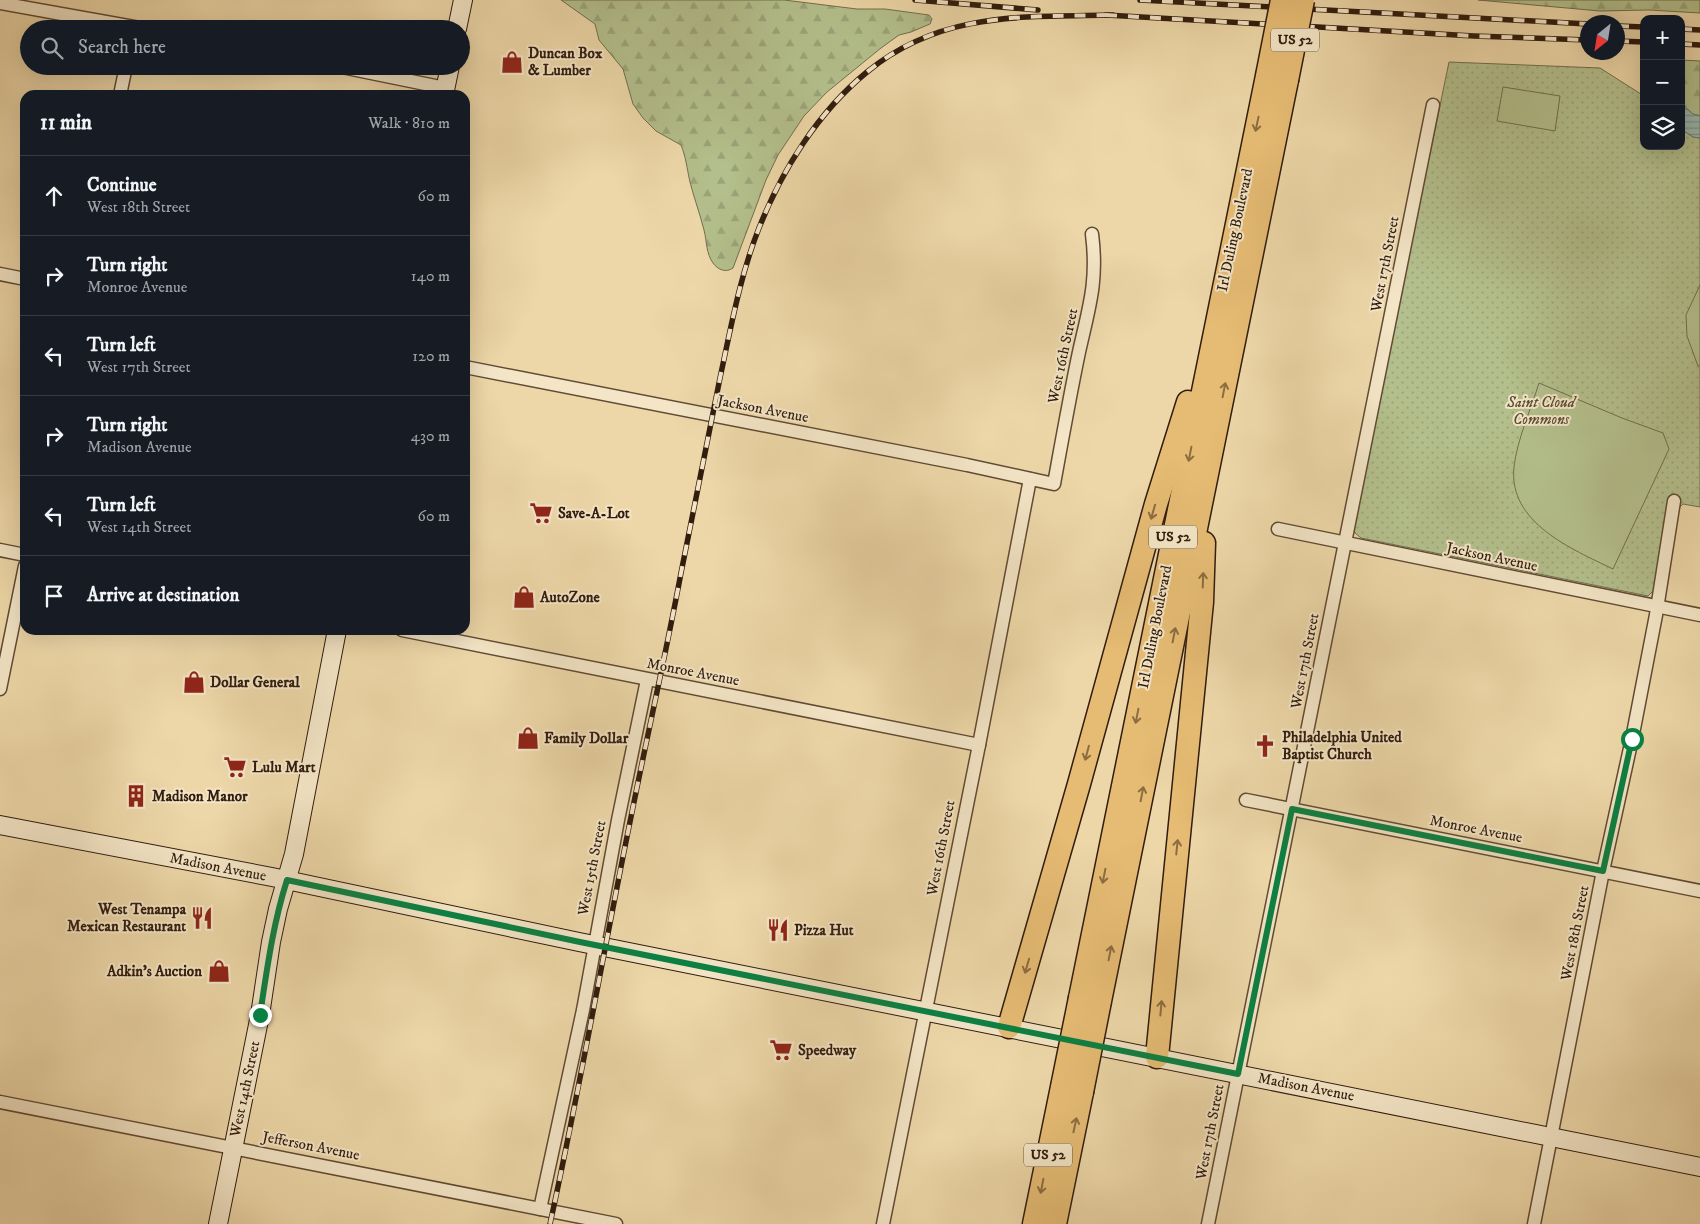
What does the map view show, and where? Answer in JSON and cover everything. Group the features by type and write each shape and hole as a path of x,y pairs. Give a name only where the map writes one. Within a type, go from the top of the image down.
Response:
{"highway":[{"name":"Irl Duling Boulevard","path":"1090,999 1205,484 1277,78 1282,0"},
{"name":"Irl Duling Boulevard","path":"1055,1224 1072,1089 1218,316 1277,78 1303,0"},
{"path":"1009,1027 1156,504 1175,441 1218,316"},
{"path":"1157,1057 1202,602 1205,484"},
{"name":"Irl Duling Boulevard","path":"1034,1224 1072,1089"}],"street":[{"path":"459,20 463,0"},
{"path":"0,3 93,20"},
{"path":"121,90 124,75"},
{"path":"376,75 441,90"},
{"path":"445,90 448,75"},
{"name":"West 17th Street","path":"1208,1224 1344,543 1434,105"},
{"name":"West 16th Street","path":"1054,484 1079,351 1092,296 1095,262 1092,234"},
{"path":"0,274 20,278"},
{"name":"Jackson Avenue","path":"470,368 1054,484"},
{"name":"West 16th Street","path":"883,1224 1030,479"},
{"name":"West 18th Street","path":"1534,1224 1603,871 1658,607 1674,501"},
{"name":"Jackson Avenue","path":"1278,529 1700,615"},
{"path":"0,550 20,554"},
{"path":"0,688 20,590"},
{"name":"West 14th Street","path":"218,1224 260,1015 271,942 278,908 294,854 336,635"},
{"name":"Monroe Avenue","path":"426,635 979,744"},
{"name":"West 15th Street","path":"540,1209 583,1010 618,820 647,680"},
{"name":"Monroe Avenue","path":"1246,800 1700,891"},
{"name":"Madison Avenue","path":"0,825 287,880 595,945 1700,1167"},
{"name":"Jefferson Avenue","path":"0,1102 616,1224"}],"green space":[{"path":"561,0 784,0 857,9 885,9 929,15 932,19 930,24 899,35 881,48 827,92 804,116 778,155 766,180 733,268 725,270 715,265 709,255 681,145 656,131 643,118 633,104 623,69 599,40 595,24"},
{"path":"1478,0 1700,0 1700,13 1649,10 1600,11"},
{"path":"1685,60 1700,61 1700,116 1693,114 1685,107"},
{"name":"Saint Cloud Commons","path":"1449,62 1600,68 1640,93 1640,150 1685,150 1685,132 1693,137 1700,138 1700,507 1683,504 1665,522 1654,590 1648,596 1361,538 1355,533 1353,526"},
{"path":"1503,87 1560,96 1555,131 1497,121"},
{"path":"1700,285 1700,366 1698,366 1687,336 1686,315"},
{"path":"1539,383 1663,433 1669,449 1613,569 1562,543 1546,532 1532,519 1521,504 1515,487 1514,467 1521,435"}],"water":[{"path":"1685,107 1693,114 1700,116 1700,138 1693,137 1685,132"}],"railway":[{"path":"915,0 1038,10"},
{"path":"1140,0 1580,24"},
{"path":"1106,15 1474,36 1580,40"},
{"path":"550,1224 736,302 752,246 768,206 790,164 817,124 849,88 867,72 895,52 924,38 984,21 1047,16 1113,15"},
{"path":"1625,26 1640,27"},
{"path":"1685,29 1700,30"},
{"path":"1625,41 1640,42"},
{"path":"1685,44 1700,45"}],"place":[{"name":"Duncan Box & Lumber","path":"512,62"},
{"name":"Save-A-Lot","path":"541,513"},
{"name":"AutoZone","path":"524,597"},
{"name":"Dollar General","path":"194,682"},
{"name":"Family Dollar","path":"528,738"},
{"name":"Philadelphia United Baptist Church","path":"1265,746"},
{"name":"Lulu Mart","path":"235,767"},
{"name":"Madison Manor","path":"136,796"},
{"name":"West Tenampa Mexican Restaurant","path":"202,918"},
{"name":"Pizza Hut","path":"778,930"},
{"name":"Adkin's Auction","path":"219,971"},
{"name":"Speedway","path":"781,1050"}],"route":[{"path":"260,1015 271,942 278,908 287,880 580,942 1238,1074 1292,809 1603,871 1632,739"}]}
